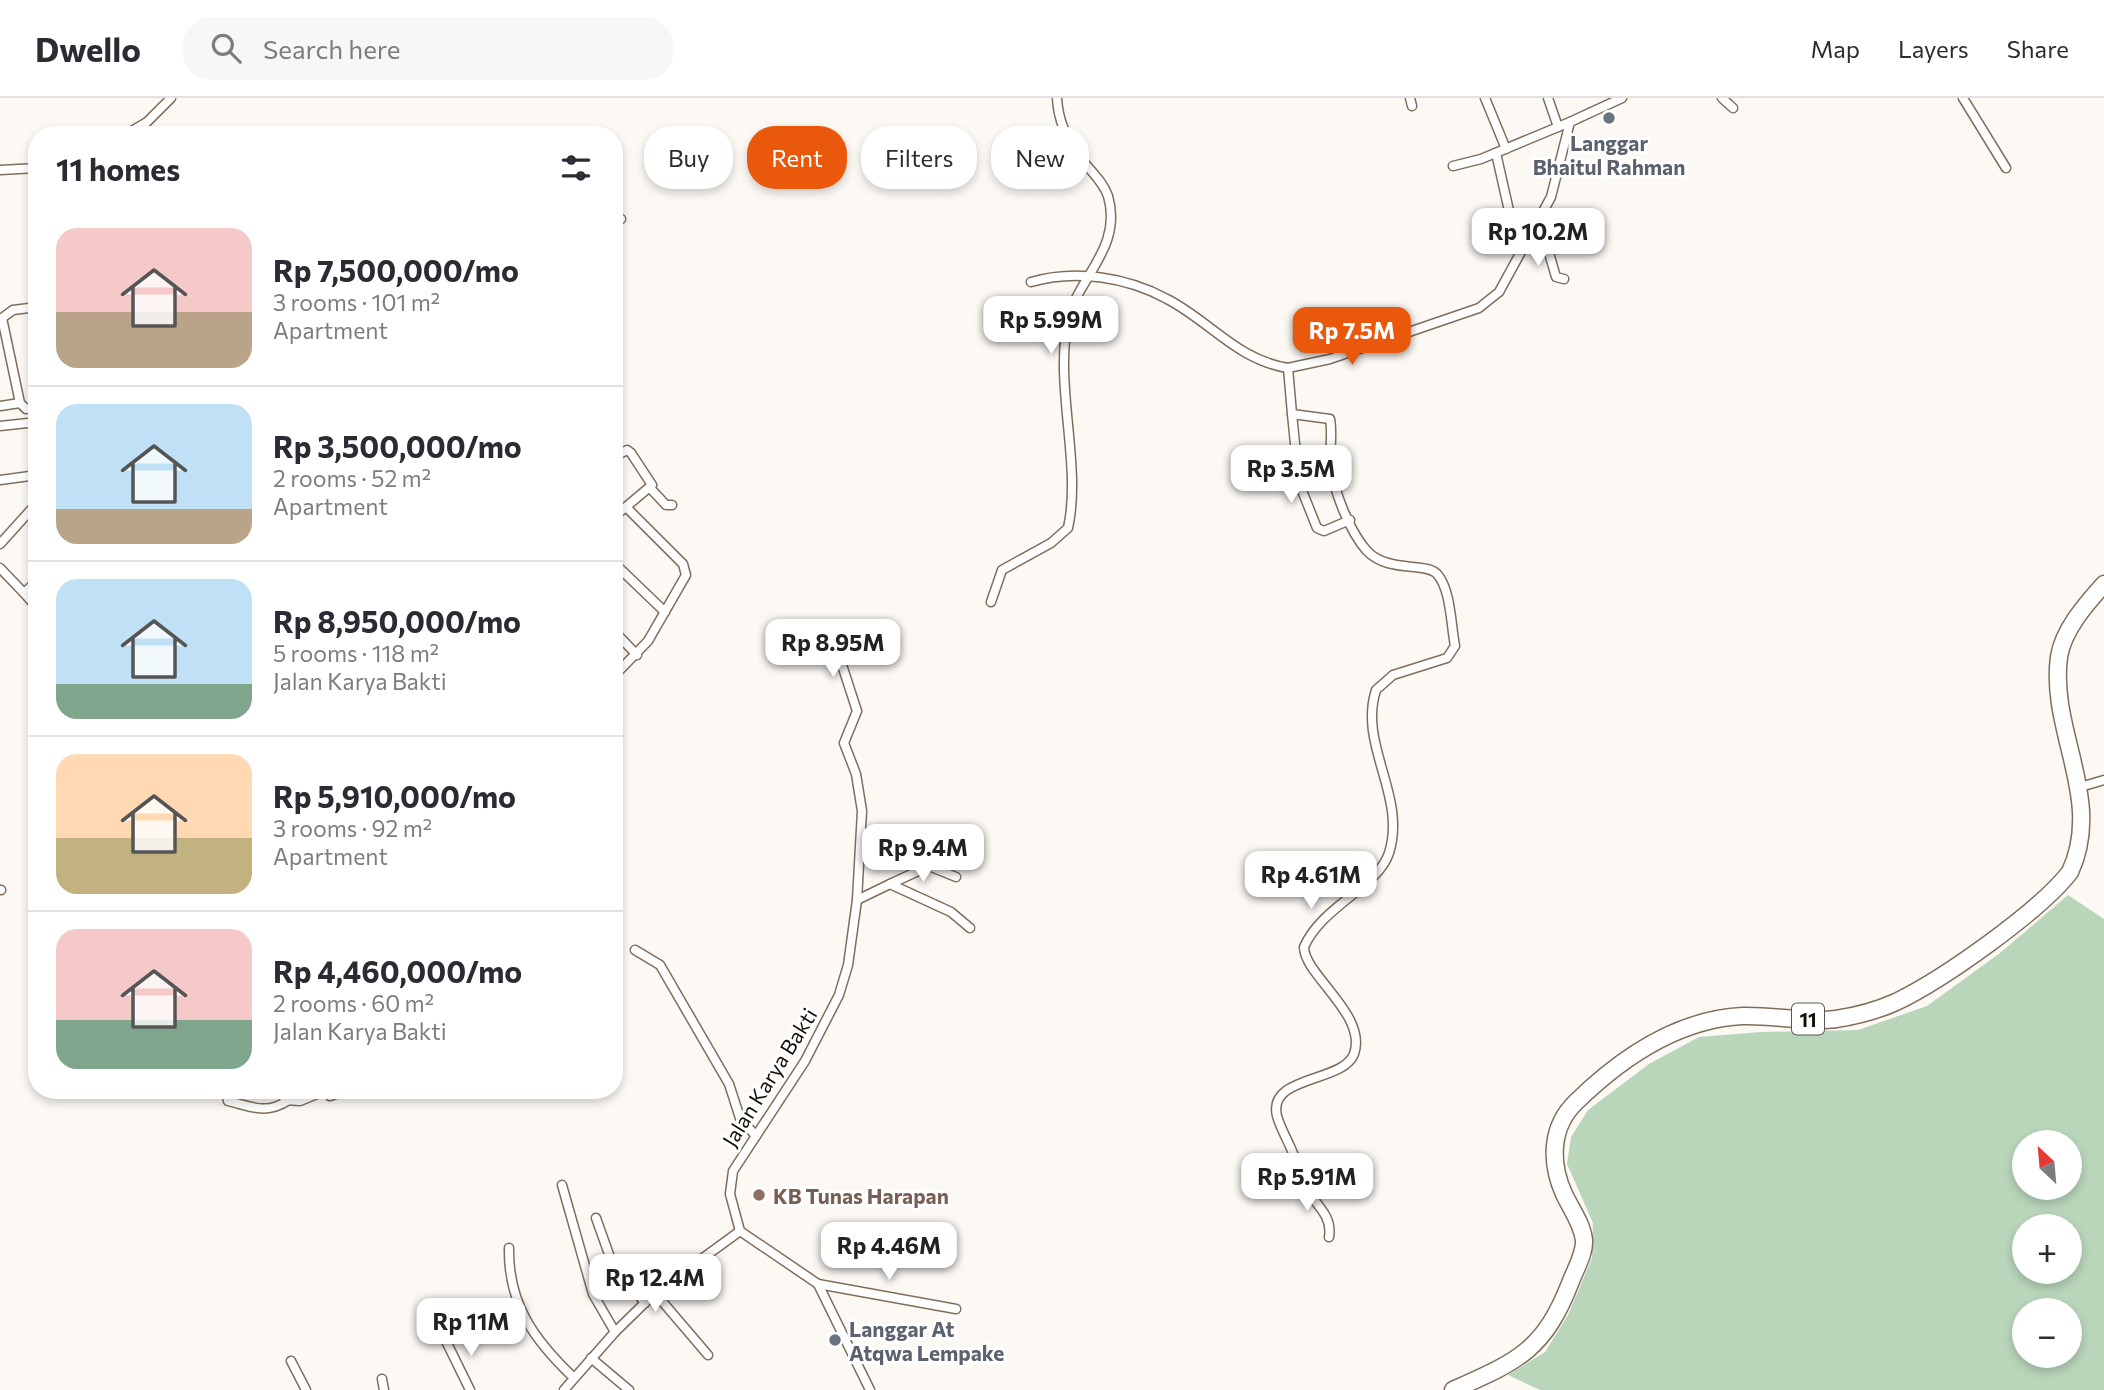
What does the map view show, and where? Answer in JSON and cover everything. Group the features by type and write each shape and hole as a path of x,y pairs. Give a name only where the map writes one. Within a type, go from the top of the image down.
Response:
{"highway":[{"name":"11","path":"1453,1390 1504,1367 1529,1350 1549,1328 1566,1296 1581,1255 1584,1238 1559,1183 1554,1151 1563,1117 1604,1077 1654,1042 1701,1021 1744,1016 1835,1019 1876,1009 1917,989 2025,916 2072,870 2090,829 2093,813 2059,681 2059,654 2077,617 2104,584"}],"street":[{"path":"140,126 171,98"},
{"path":"991,602 1002,570 1051,543 1068,528 1070,463 1065,346 1069,319 1077,296 1103,255 1108,232 1108,196 1065,131 1057,98"},
{"path":"1485,98 1506,149"},
{"path":"1548,98 1558,127"},
{"path":"1453,166 1506,149 1622,98"},
{"path":"1722,98 1733,108"},
{"path":"1963,98 2006,168"},
{"path":"1031,282 1092,275 1167,298 1228,344 1268,365 1287,368 1330,359 1479,308 1499,292 1521,246 1555,188 1570,122"},
{"path":"1496,153 1514,233 1521,246"},
{"path":"0,170 28,168"},
{"path":"1534,225 1548,246 1556,277 1564,279"},
{"path":"28,309 8,312 2,318 2,329 20,402 28,409"},
{"path":"1287,368 1299,483 1317,528 1324,531 1350,520"},
{"path":"0,406 20,402"},
{"path":"1292,414 1330,419 1331,465 1361,543 1377,558 1392,566 1427,569 1437,575 1444,588 1455,646 1447,658 1393,675 1376,690 1371,721 1394,814 1388,854 1376,875 1342,900 1320,923 1304,947 1308,964 1339,999 1355,1045 1353,1056 1344,1066 1295,1085 1284,1094 1277,1106 1278,1119 1304,1186 1328,1220 1329,1237"},
{"path":"0,426 28,423"},
{"path":"623,452 627,450 631,453 652,480 650,489 623,510"},
{"path":"0,480 28,476"},
{"path":"650,489 666,505 672,505"},
{"path":"623,668 637,655 666,612 686,575 684,567 626,508"},
{"path":"0,544 28,513"},
{"path":"0,568 28,598"},
{"path":"623,571 666,612"},
{"path":"23,593 28,589"},
{"path":"623,640 637,655"},
{"name":"Jalan Karya Bakti","path":"740,1231 734,1218 731,1179 736,1163 805,1061 839,995 848,965 858,900 862,811 856,774 844,743 856,716 854,695 843,668 831,652"},
{"path":"2087,785 2104,780"},
{"path":"858,900 929,866 956,877"},
{"path":"890,884 956,914 970,928"},
{"path":"635,950 660,965 729,1084 740,1118 756,1136"},
{"path":"228,1099 260,1111 278,1107 289,1100 305,1099"},
{"path":"562,1185 593,1294 615,1332"},
{"path":"596,1218 611,1260 645,1303"},
{"path":"564,1390 615,1332 656,1293 740,1231 818,1284 956,1309"},
{"path":"509,1248 508,1274 518,1307 544,1346 574,1378"},
{"path":"818,1284 870,1390"},
{"path":"656,1293 708,1355"},
{"path":"445,1339 470,1390"},
{"path":"591,1359 629,1390"},
{"path":"291,1361 306,1390"},
{"path":"382,1379 384,1390"}],"green space":[{"path":"2068,895 2104,919 2104,1390 1540,1390 1508,1375 1545,1352 1568,1315 1592,1258 1593,1223 1567,1164 1571,1137 1588,1110 1649,1064 1699,1037 1761,1032 1858,1030 1927,1006 2000,953"}],"place":[{"name":"Langgar Bhaitul Rahman","path":"1609,118"},
{"name":"KB Tunas Harapan","path":"759,1195"},
{"name":"Langgar At Atqwa Lempake","path":"835,1340"}]}
